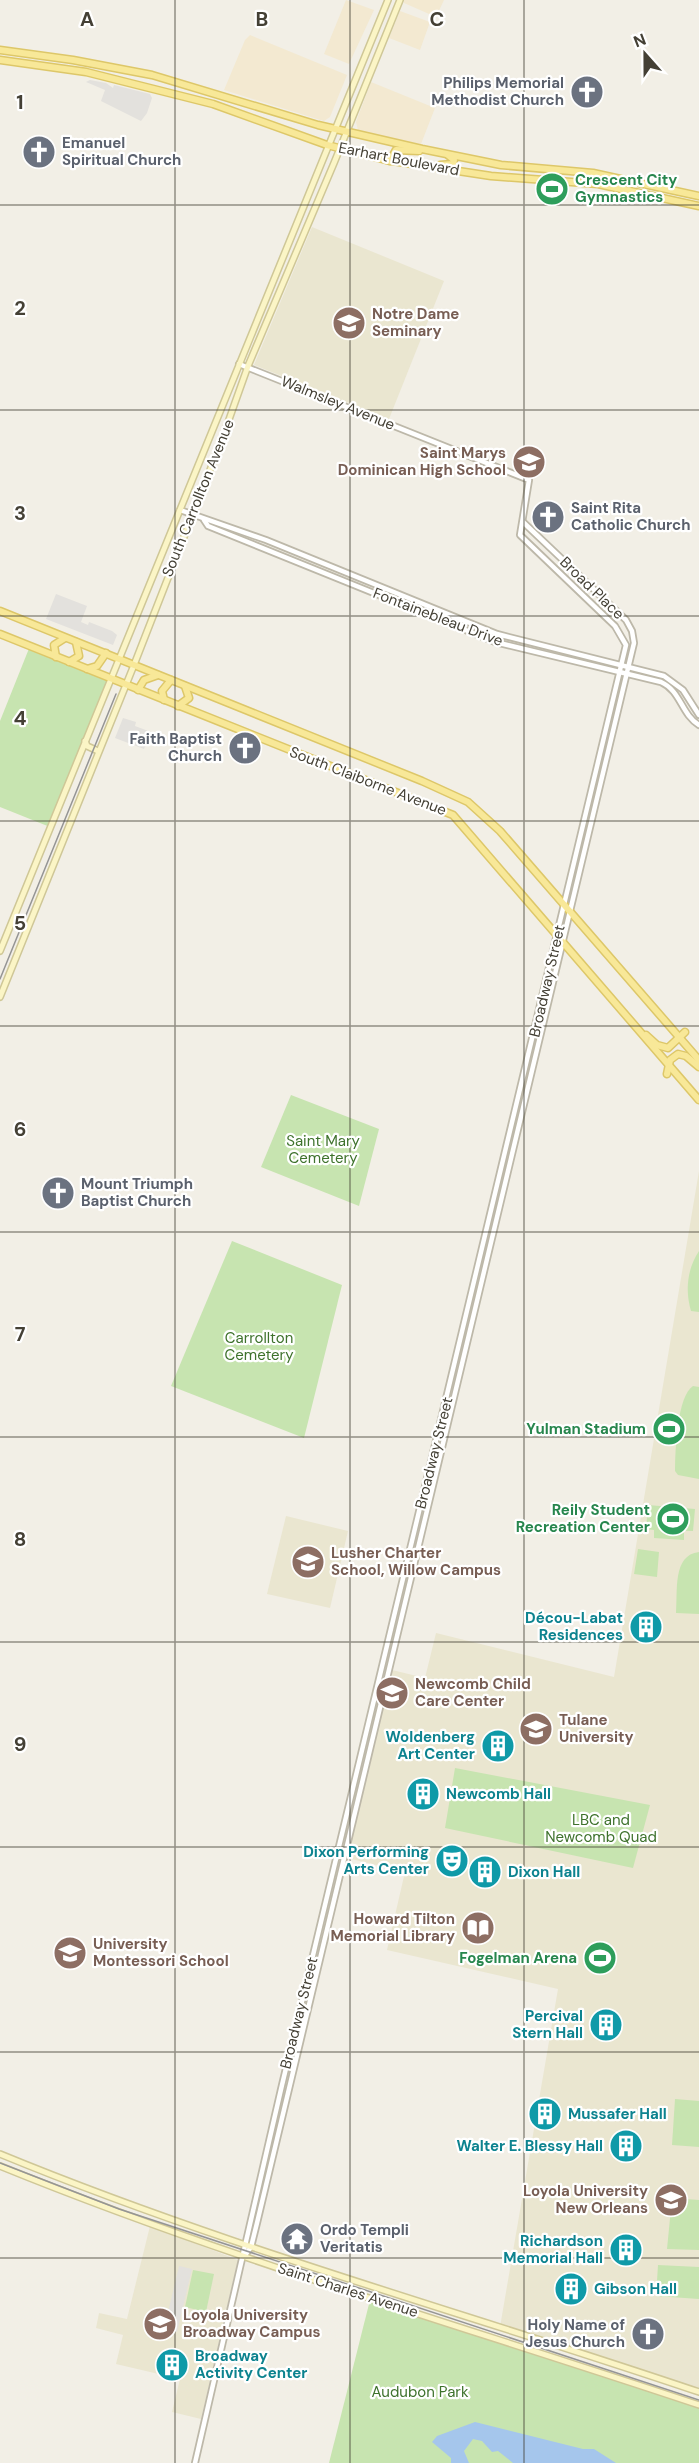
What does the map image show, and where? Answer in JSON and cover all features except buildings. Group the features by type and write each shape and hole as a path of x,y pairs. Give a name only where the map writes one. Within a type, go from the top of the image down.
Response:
{"main road":[{"name":"South Carrollton Avenue","path":"0,951 388,0"},
{"name":"South Carrollton Avenue","path":"0,997 134,665 248,366 326,183 400,0"},
{"name":"Earhart Boulevard","path":"0,50 81,61 152,75 334,129 422,150 519,167 593,173 699,196"},
{"name":"Earhart Boulevard","path":"0,60 86,72 213,104 327,145 390,161 491,176 591,183 699,206"},
{"path":"390,161 396,150 422,150"},
{"path":"424,166 453,164 454,160 446,154"},
{"path":"315,179 326,183"},
{"path":"143,600 156,606"},
{"name":"South Claiborne Avenue","path":"0,611 458,796 495,826 682,1034 699,1060"},
{"name":"South Claiborne Avenue","path":"0,634 453,815 699,1100"},
{"path":"56,657 54,645 66,637"},
{"path":"68,662 79,656 76,642"},
{"path":"87,669 97,666 106,653"},
{"path":"138,690 144,680 158,675"},
{"path":"164,700 162,691 171,680"},
{"path":"178,706 189,698 185,686"},
{"path":"85,741 87,746 98,751"},
{"path":"624,1014 662,1047 670,1047 682,1034"},
{"path":"667,1074 672,1057 678,1054 686,1056 699,1067"},
{"name":"Saint Charles Avenue","path":"0,2154 120,2202 248,2246 699,2392"},
{"name":"Saint Charles Avenue","path":"0,2166 118,2213 244,2257 699,2405"},
{"path":"507,2342 511,2331"},
{"path":"530,2349 533,2338"},
{"path":"567,2361 570,2350"},
{"path":"654,2390 657,2379"}],"street":[{"name":"Walmsley Avenue","path":"238,363 529,480 523,522"},
{"name":"Fontainebleau Drive","path":"180,510 204,520 211,519 497,634 622,664 674,681 683,690 699,715"},
{"name":"Fontainebleau Drive","path":"204,520 208,526 495,642 667,685 676,693 689,717 699,725"},
{"name":"Broad Place","path":"523,522 520,536 619,630 625,640 626,650"},
{"name":"Broad Place","path":"523,522 626,620 633,635 629,666"},
{"name":"Broadway Street","path":"560,940 564,904 626,650"},
{"name":"Broadway Street","path":"195,2463 560,940 570,910 629,666"}],"shaded area":[{"path":"346,0 374,10 349,64 324,54"},
{"path":"404,0 444,0 436,17 404,3"},
{"path":"400,11 430,22 420,50 389,38"},
{"path":"250,35 347,75 330,117 324,121 224,90 245,40"},
{"path":"90,80 106,83 113,88 114,85 150,94 152,98 147,113 141,121 101,101 105,90 86,82"},
{"path":"371,82 435,108 421,144 360,133 356,122"},
{"name":"Notre Dame Seminary","path":"312,227 444,281 389,419 254,365"},
{"path":"56,594 87,606 81,622 88,625 89,622 112,631 117,635 113,645 46,619"},
{"path":"123,718 136,722 135,726 151,732 144,749 115,738"},
{"name":"Tulane University","path":"699,1171 699,2391 500,2327 558,1989 387,1950 405,1872 343,1857 388,1669 425,1678 436,1633 614,1677"},
{"name":"Lusher Charter School, Willow Campus","path":"286,1516 348,1531 330,1608 267,1594"},
{"name":"Loyola University Broadway Campus","path":"150,2226 238,2260 201,2419 172,2412 180,2379 116,2364 123,2335 96,2328 99,2313 127,2319"},
{"path":"179,2266 192,2269 177,2332 164,2329"}],"green space":[{"path":"30,646 111,679 50,827 0,807 0,721"},
{"name":"Saint Mary Cemetery","path":"291,1095 379,1129 359,1206 261,1167"},
{"name":"Carrollton Cemetery","path":"232,1241 342,1285 304,1438 171,1386"},
{"path":"699,1251 699,1312 691,1311 688,1288 692,1265"},
{"path":"693,1386 699,1387 699,1479 678,1475 675,1471 680,1412 683,1401"},
{"name":"Reily Student Recreation Center","path":"648,1505 695,1509 693,1531 659,1530 684,1532 684,1540 654,1538 654,1530 646,1529"},
{"path":"638,1549 659,1552 657,1577 634,1574"},
{"path":"699,1552 699,1614 676,1613 680,1567 690,1555"},
{"name":"LBC and Newcomb Quad","path":"455,1768 650,1805 633,1868 445,1828"},
{"path":"675,2099 699,2101 699,2147 672,2145"},
{"path":"672,2198 699,2200 699,2250 667,2249"},
{"path":"658,2265 699,2267 699,2299 656,2296"},
{"path":"193,2270 214,2274 206,2312 185,2307"},
{"name":"Audubon Park","path":"370,2300 699,2408 699,2463 329,2463"}],"water":[{"path":"475,2422 583,2449 594,2449 616,2463 513,2463 498,2451 492,2452 482,2441 473,2439 464,2451 469,2463 451,2463 451,2458 432,2442 437,2436"}],"tram line":[{"path":"0,979 116,694"},
{"path":"0,2163 119,2209 699,2400"}],"place":[{"name":"Philips Memorial Methodist Church","path":"587,92"},
{"name":"Emanuel Spiritual Church","path":"39,152"},
{"name":"Crescent City Gymnastics","path":"552,189"},
{"name":"Notre Dame Seminary","path":"349,323"},
{"name":"Saint Marys Dominican High School","path":"529,462"},
{"name":"Saint Rita Catholic Church","path":"548,517"},
{"name":"Faith Baptist Church","path":"245,748"},
{"name":"Mount Triumph Baptist Church","path":"58,1193"},
{"name":"Yulman Stadium","path":"669,1429"},
{"name":"Reily Student Recreation Center","path":"673,1519"},
{"name":"Lusher Charter School, Willow Campus","path":"308,1562"},
{"name":"Décou-Labat Residences","path":"646,1627"},
{"name":"Newcomb Child Care Center","path":"392,1693"},
{"name":"Tulane University","path":"536,1729"},
{"name":"Woldenberg Art Center","path":"498,1746"},
{"name":"Newcomb Hall","path":"423,1794"},
{"name":"Dixon Performing Arts Center","path":"452,1861"},
{"name":"Dixon Hall","path":"485,1872"},
{"name":"Howard Tilton Memorial Library","path":"478,1928"},
{"name":"University Montessori School","path":"70,1953"},
{"name":"Fogelman Arena","path":"600,1958"},
{"name":"Percival Stern Hall","path":"606,2025"},
{"name":"Mussafer Hall","path":"545,2114"},
{"name":"Walter E. Blessy Hall","path":"626,2146"},
{"name":"Loyola University New Orleans","path":"671,2200"},
{"name":"Ordo Templi Veritatis","path":"297,2239"},
{"name":"Richardson Memorial Hall","path":"626,2250"},
{"name":"Gibson Hall","path":"571,2289"},
{"name":"Loyola University Broadway Campus","path":"160,2324"},
{"name":"Holy Name of Jesus Church","path":"648,2334"},
{"name":"Broadway Activity Center","path":"172,2365"}]}
